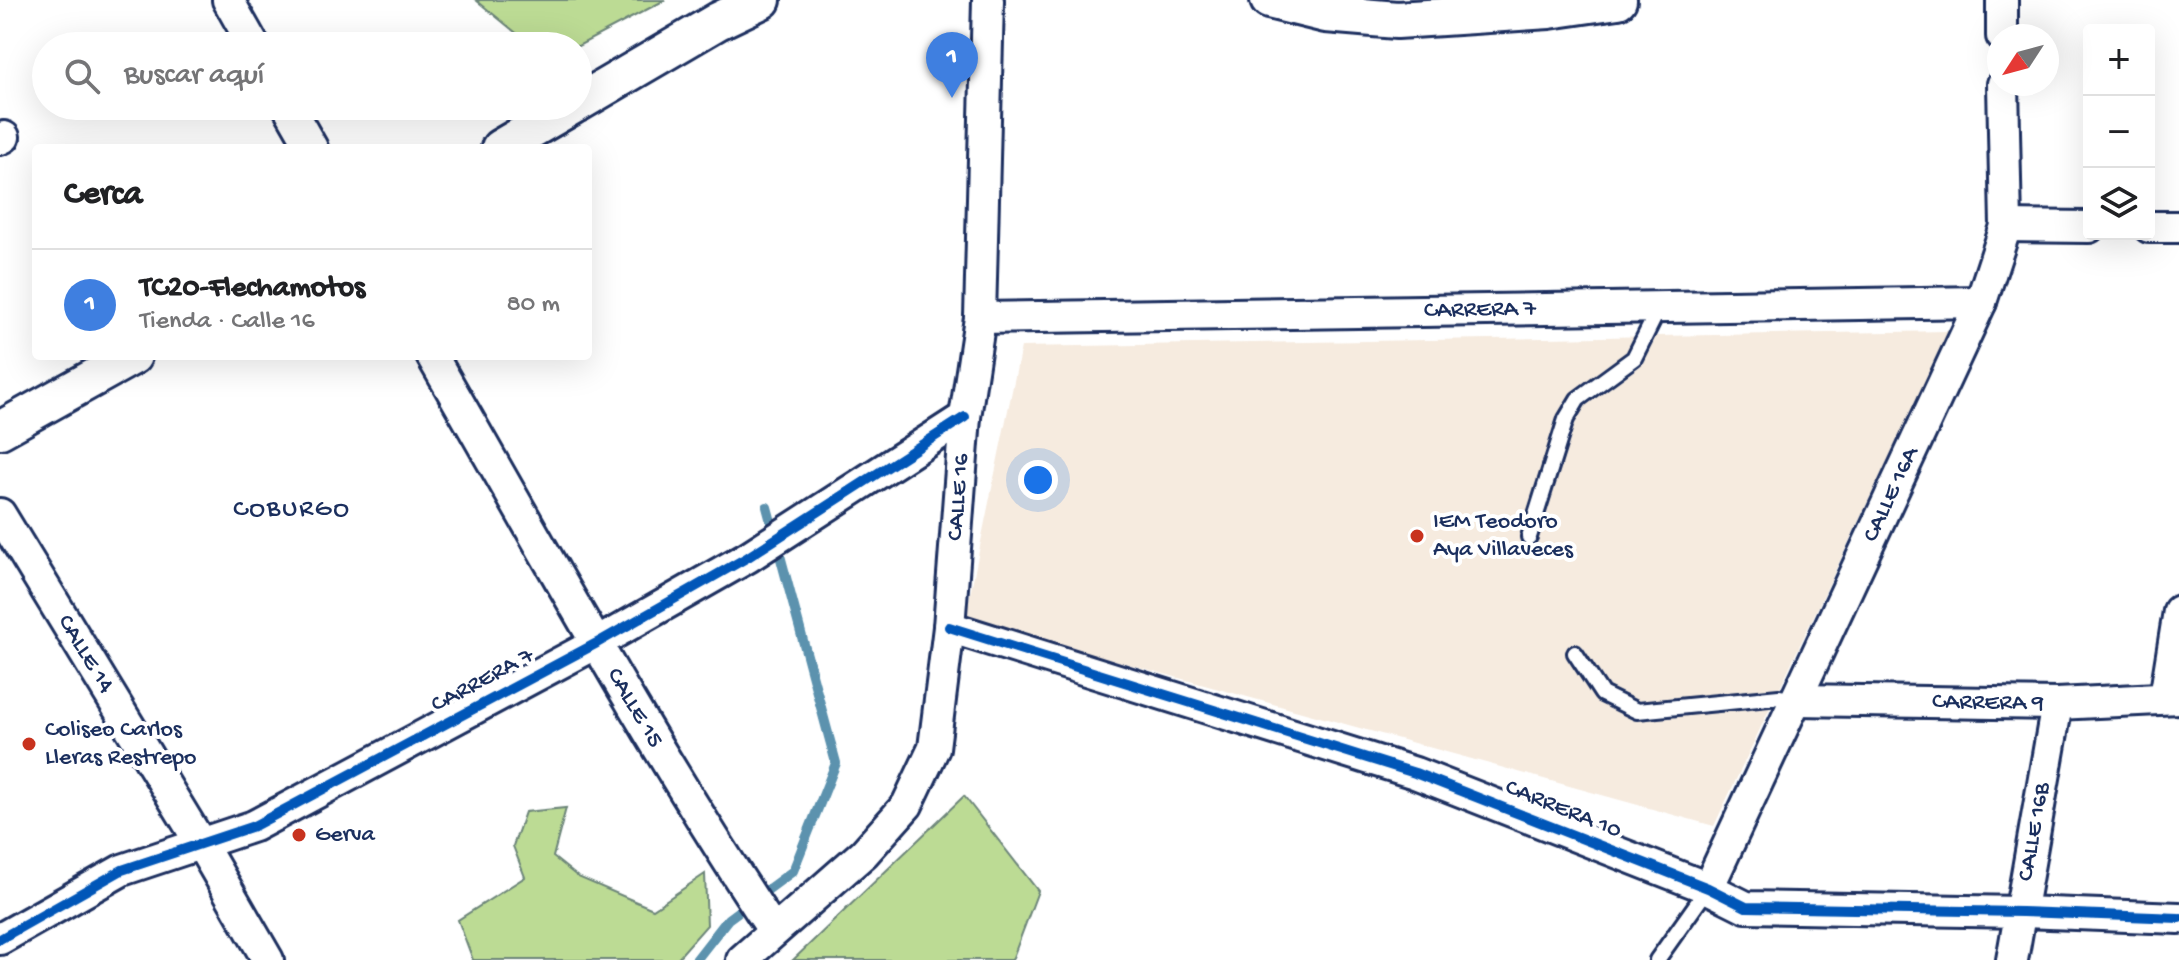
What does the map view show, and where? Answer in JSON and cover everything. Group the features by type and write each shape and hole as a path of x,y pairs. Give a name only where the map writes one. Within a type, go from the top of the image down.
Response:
{"street":[{"path":"228,0 246,32"},
{"path":"592,95 718,21 762,0"},
{"name":"CALLE 16","path":"742,960 770,925 864,853 907,805 934,748 949,627 965,417 980,318 988,0"},
{"path":"1269,0 1326,14 1397,20 1549,10 1618,0"},
{"path":"2002,0 2002,24"},
{"name":"CALLE 16A","path":"1708,888 1981,302 2006,226 2003,96"},
{"path":"296,120 310,144"},
{"path":"507,144 548,120"},
{"path":"2006,226 2083,227"},
{"path":"2155,227 2179,227"},
{"name":"CARRERA 7","path":"980,318 1981,302"},
{"path":"0,430 126,360"},
{"name":"CALLE 15","path":"434,360 597,643 770,925"},
{"name":"CARRERA 7","path":"0,939 122,870 254,826 597,643 748,557 965,417"},
{"name":"CALLE 14","path":"0,514 268,960"},
{"path":"2172,698 2179,611"},
{"name":"CARRERA 10","path":"949,627 1415,773 1708,888 1746,907 2179,918"},
{"name":"CARRERA 9","path":"1796,700 2057,704 2172,698"},
{"name":"CALLE 16B","path":"2012,960 2057,704"}],"lane":[{"path":"1529,537 1566,419 1578,399 1634,358 1659,307"},
{"path":"1575,653 1602,694 1637,711 1779,697 1796,700"},
{"path":"1657,960 1708,888"}],"shaded area":[{"name":"IEM Teodoro Aya Villaveces","path":"1949,331 1714,826 965,619 1021,347"}],"green space":[{"path":"476,0 665,0 592,39 592,32 515,32"},
{"path":"964,796 1038,891 1012,960 793,960"},
{"path":"566,808 553,857 578,877 653,909 705,874 707,925 676,960 473,960 458,920 525,877 513,846 525,812"}],"waterway":[{"path":"696,960 728,919 793,871 836,763 767,507"}],"cycle path":[{"path":"0,939 122,870 254,826 597,643 748,557 965,417"},
{"path":"949,627 1415,773 1708,888 1746,907 2179,918"}],"place":[{"name":"TC20-Flechamotos","path":"952,98"},
{"name":"IEM Teodoro Aya Villaveces","path":"1417,536"},
{"name":"Coliseo Carlos Lleras Restrepo","path":"29,744"},
{"name":"Gerva","path":"299,835"}],"district":[{"name":"COBURGO","path":"292,510"}]}
